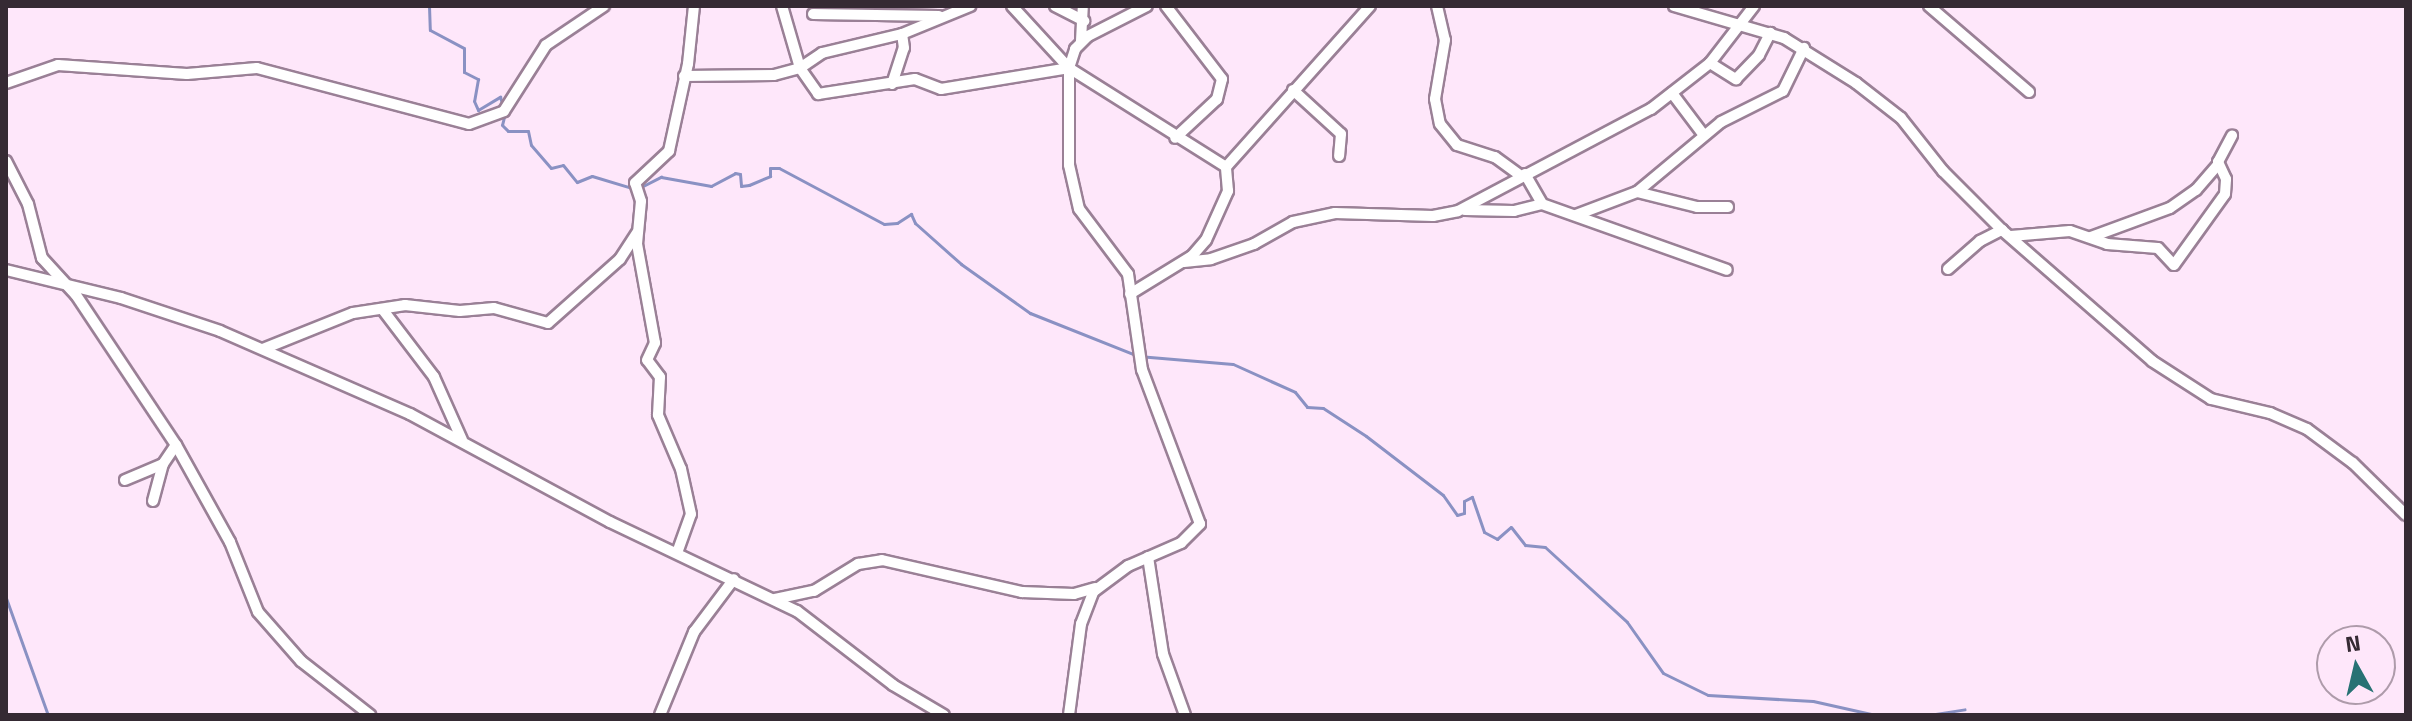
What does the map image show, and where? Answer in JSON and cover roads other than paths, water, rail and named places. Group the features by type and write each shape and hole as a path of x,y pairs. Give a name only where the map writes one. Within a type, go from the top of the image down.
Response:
{"street":[{"path":"6,83 58,65 187,74 257,68 469,124 504,111 540,51 604,6"},
{"path":"677,553 691,514 681,469 658,415 660,377 647,360 655,343 637,233 641,201 636,178 666,158 684,76 694,6"},
{"path":"782,6 800,68 818,94 915,79 941,89 1069,68"},
{"path":"684,76 760,78 800,68 822,53 902,34 970,6"},
{"path":"1012,6 1069,68 1175,138 1226,167"},
{"path":"1055,6 1084,21"},
{"path":"775,599 814,591 858,564 882,560 1022,592 1074,594 1195,533 1200,516 1142,370 1128,274 1091,229 1072,186 1069,68 1081,41 1083,6"},
{"path":"1081,41 1147,6"},
{"path":"1166,6 1222,79 1217,99 1175,138"},
{"path":"1130,294 1184,262 1206,240 1221,213 1228,191 1226,167 1370,6"},
{"path":"1437,6 1445,40 1435,99 1440,124 1457,145 1495,157 1522,174 1542,204"},
{"path":"1674,6 1770,33 1804,48 1901,118 1943,171 2006,233 2185,385 2211,399 2270,413 2307,429 2353,463 2406,515"},
{"path":"1458,211 1522,174 1601,139 1672,93 1710,63 1737,23 1754,6"},
{"path":"1929,6 2029,92"},
{"path":"813,14 945,16"},
{"path":"1710,63 1736,79 1759,55 1770,33"},
{"path":"892,84 904,48 902,34"},
{"path":"1576,215 1637,192 1703,134 1783,91 1804,48"},
{"path":"1293,90 1341,134 1339,156"},
{"path":"1672,93 1703,134"},
{"path":"2091,237 2170,208 2196,190 2218,165 2222,146 2232,136"},
{"path":"6,161 28,204 42,258 68,284 176,445 230,542 245,587 267,626 301,661 370,715"},
{"path":"1948,269 2006,233 2070,231 2123,247 2158,248 2174,265 2225,194 2226,179 2218,165"},
{"path":"1637,192 1697,207 1728,207"},
{"path":"1184,262 1211,259 1254,244 1293,222 1335,213 1433,216 1458,211 1514,211 1542,204 1727,270"},
{"path":"263,349 353,313 405,305 460,311 494,308 548,323 620,259 637,233"},
{"path":"6,270 68,284 263,349 462,440 610,522 775,599 944,715"},
{"path":"383,310 434,377 462,440"},
{"path":"153,501 163,464 176,445"},
{"path":"125,480 163,464"},
{"path":"1148,557 1157,631 1173,693 1185,715"},
{"path":"660,715 694,632 734,579"},
{"path":"1069,715 1086,603 1101,583"}],"waterway":[{"path":"429,6 430,30 464,48 464,72 478,79 474,101 478,110 500,97 503,106"},
{"path":"505,113 502,125 508,131 528,131 531,145 551,168 563,165 577,182 592,176 632,188"},
{"path":"639,188 661,177 711,186 735,173 740,174 741,186 749,185 770,176 770,168 779,168 884,224 897,223 911,214 915,223 961,264 1030,313 1138,356 1233,364 1295,392 1307,407 1323,408 1366,436 1443,495 1457,515 1464,513 1464,501 1472,497 1484,532 1497,539 1511,527 1525,545 1545,547 1627,622 1663,673 1708,695 1813,701 1875,715"},
{"path":"6,598 48,715"},
{"path":"1929,715 1965,709"}]}
